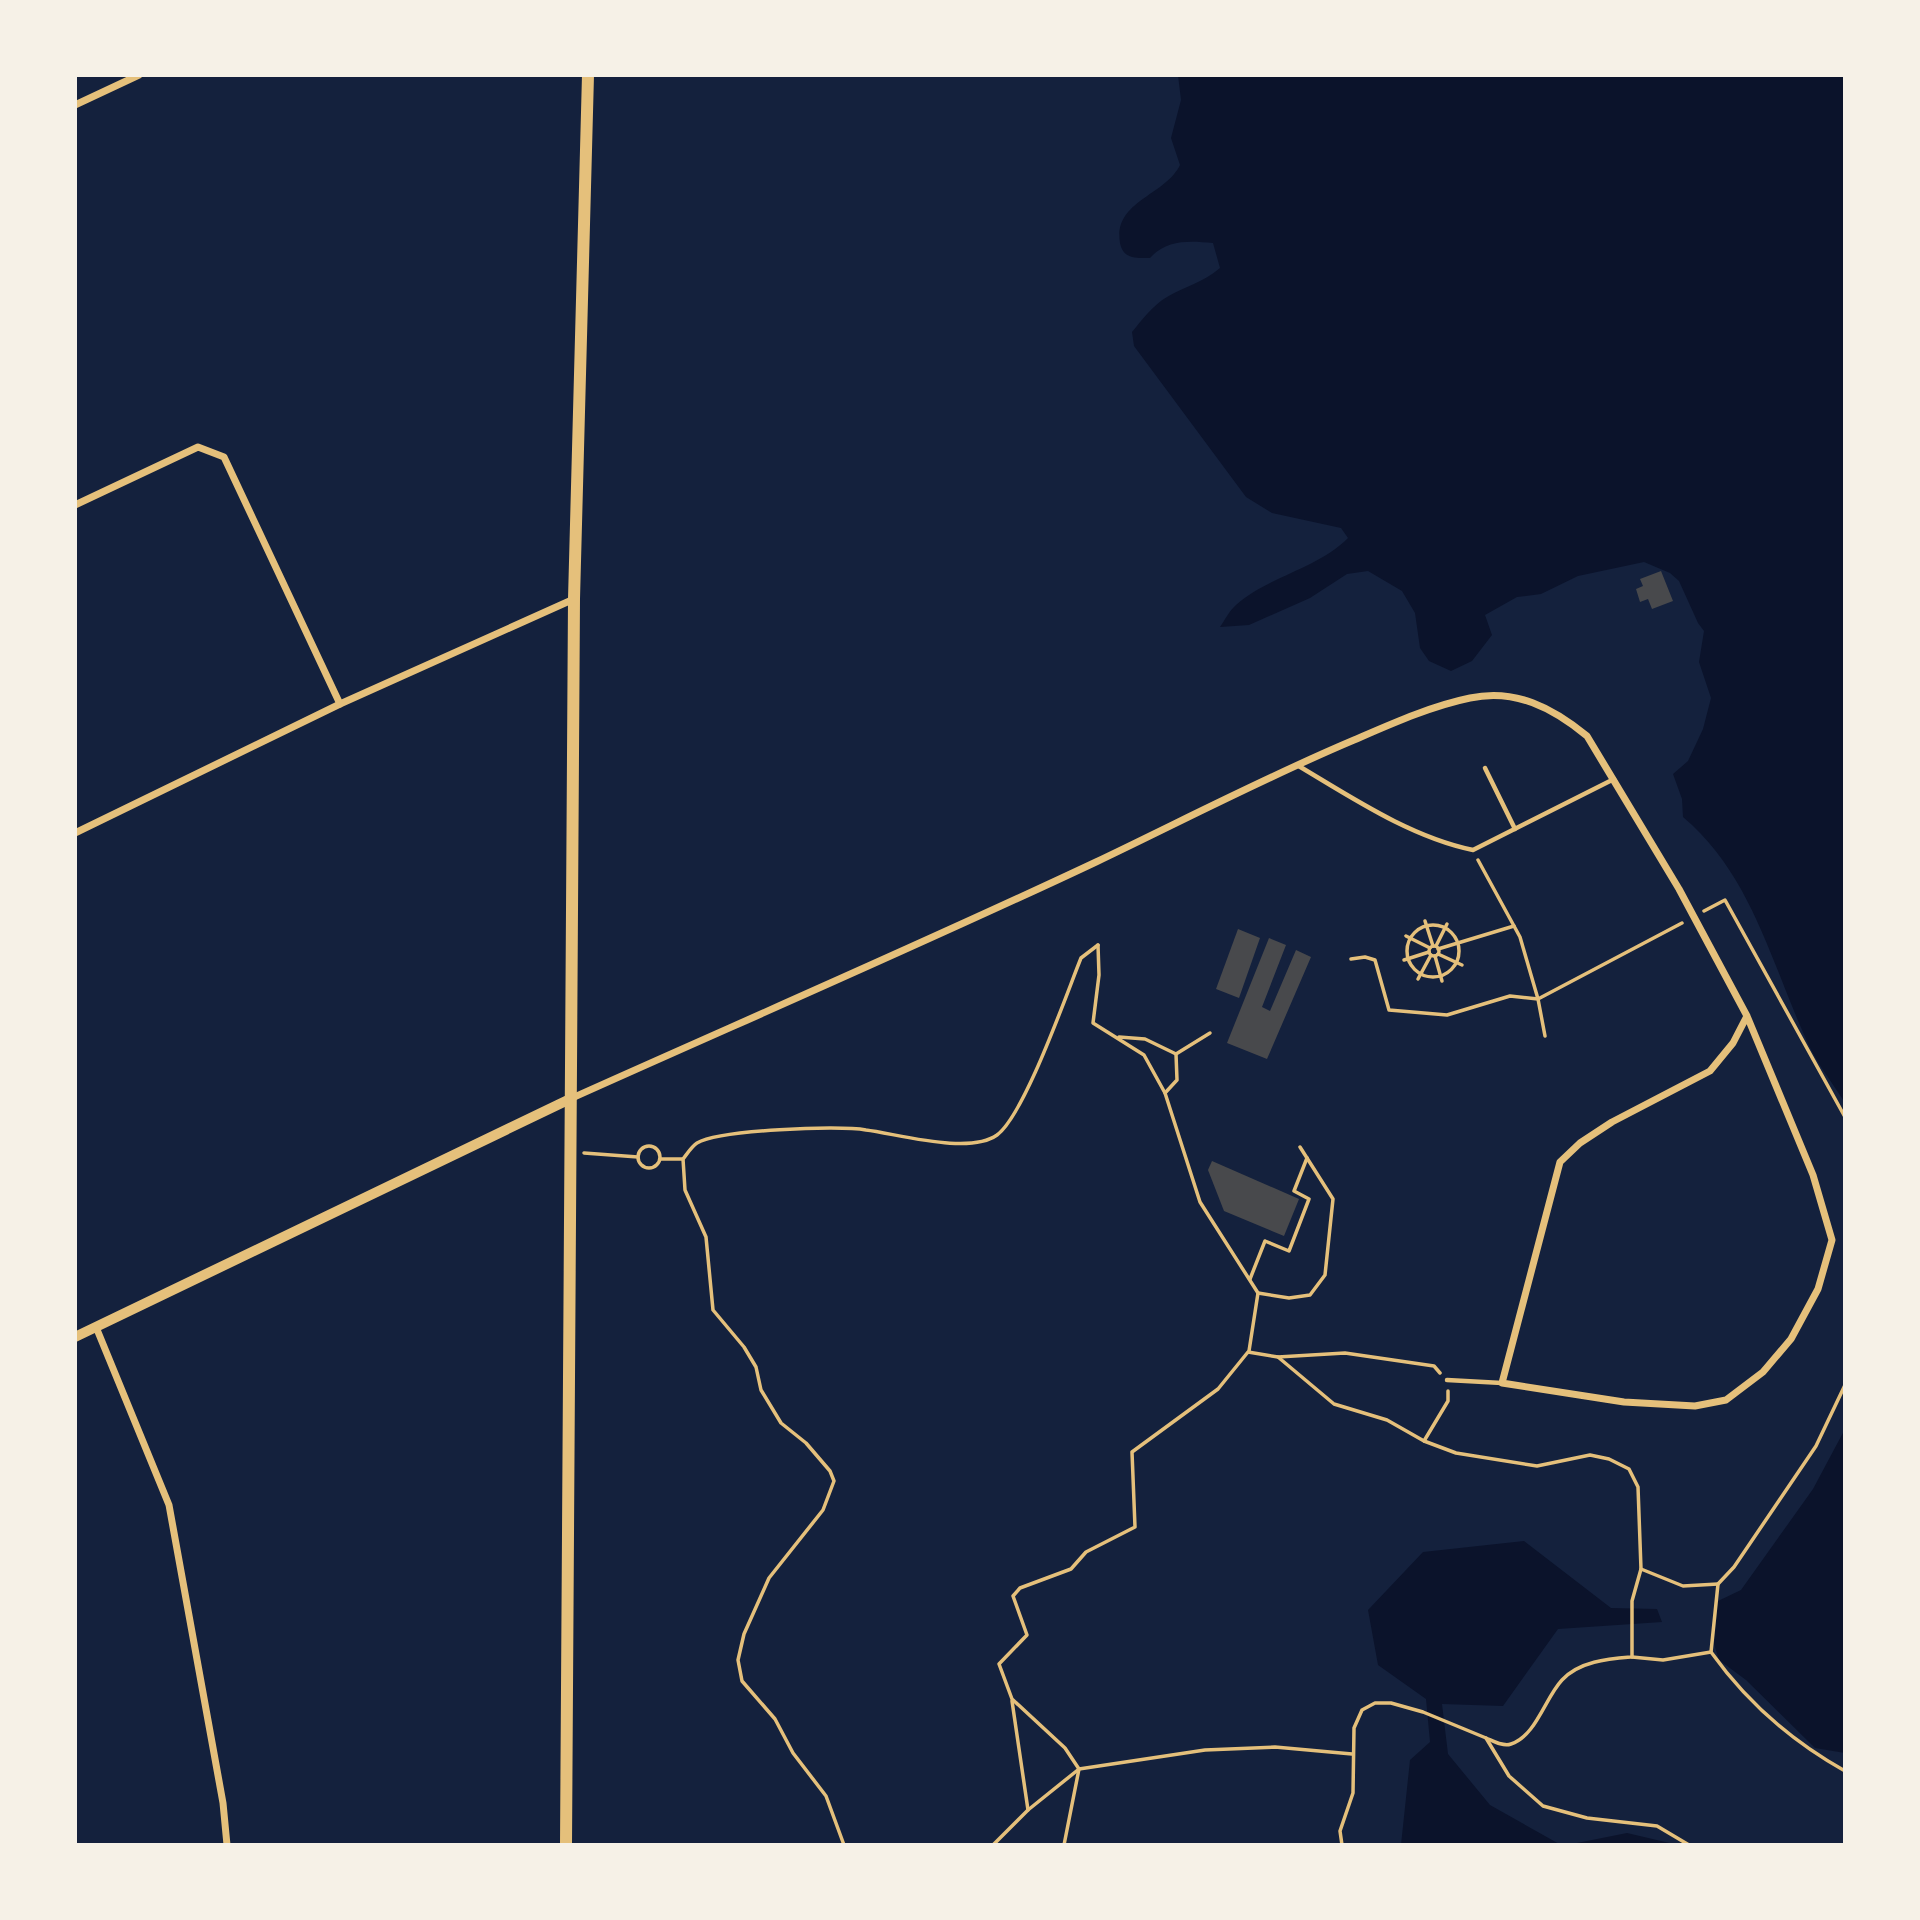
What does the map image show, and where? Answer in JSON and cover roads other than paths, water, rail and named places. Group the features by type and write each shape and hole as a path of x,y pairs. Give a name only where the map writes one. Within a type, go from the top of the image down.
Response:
{"main road":[{"path":"566,1845 572,1152 573,599 588,75"}],"street":[{"path":"75,105 139,75"},
{"path":"75,505 198,447 224,457 340,704"},
{"path":"75,833 340,704 573,599"},
{"path":"75,1337 570,1099 1095,862 1296,764 1390,725 1471,697 1508,696 1528,699 1567,719 1587,736 1694,916 1746,1016 1813,1175 1832,1240 1818,1289 1791,1339 1763,1372 1727,1400 1695,1406 1625,1402 1502,1383 1560,1162 1580,1143 1612,1122 1710,1071 1733,1043 1746,1016"},
{"path":"96,1327 169,1505 223,1803 227,1845"}],"lane":[{"path":"1296,764 1355,800 1448,845 1473,850 1614,779"},
{"path":"1485,768 1515,829"},
{"path":"1447,1380 1502,1383"}],"water":[{"path":"1178,75 1845,75 1845,1103 1810,1047 1743,892 1706,840 1683,817 1682,799 1673,774 1688,761 1703,729 1711,698 1699,662 1704,631 1679,581 1670,573 1644,562 1578,576 1541,594 1517,597 1485,615 1492,635 1472,661 1451,671 1429,661 1420,648 1415,613 1402,591 1368,571 1347,574 1310,598 1249,625 1220,627 1234,607 1249,595 1336,549 1348,538 1341,528 1272,513 1246,497 1134,346 1132,332 1157,304 1220,268 1213,243 1171,244 1150,258 1145,258 1127,255 1120,243 1120,229 1124,217 1173,176 1180,165 1171,138 1181,100"},
{"path":"1845,1429 1845,1753 1815,1748 1746,1680 1719,1660 1714,1644 1718,1601 1741,1590 1813,1489"},
{"path":"1524,1541 1611,1608 1657,1609 1662,1622 1558,1629 1503,1706 1442,1704 1448,1754 1490,1805 1561,1845 1401,1845 1410,1760 1430,1742 1426,1699 1378,1665 1368,1610 1423,1552"},
{"path":"1627,1833 1678,1845 1567,1845"}]}
